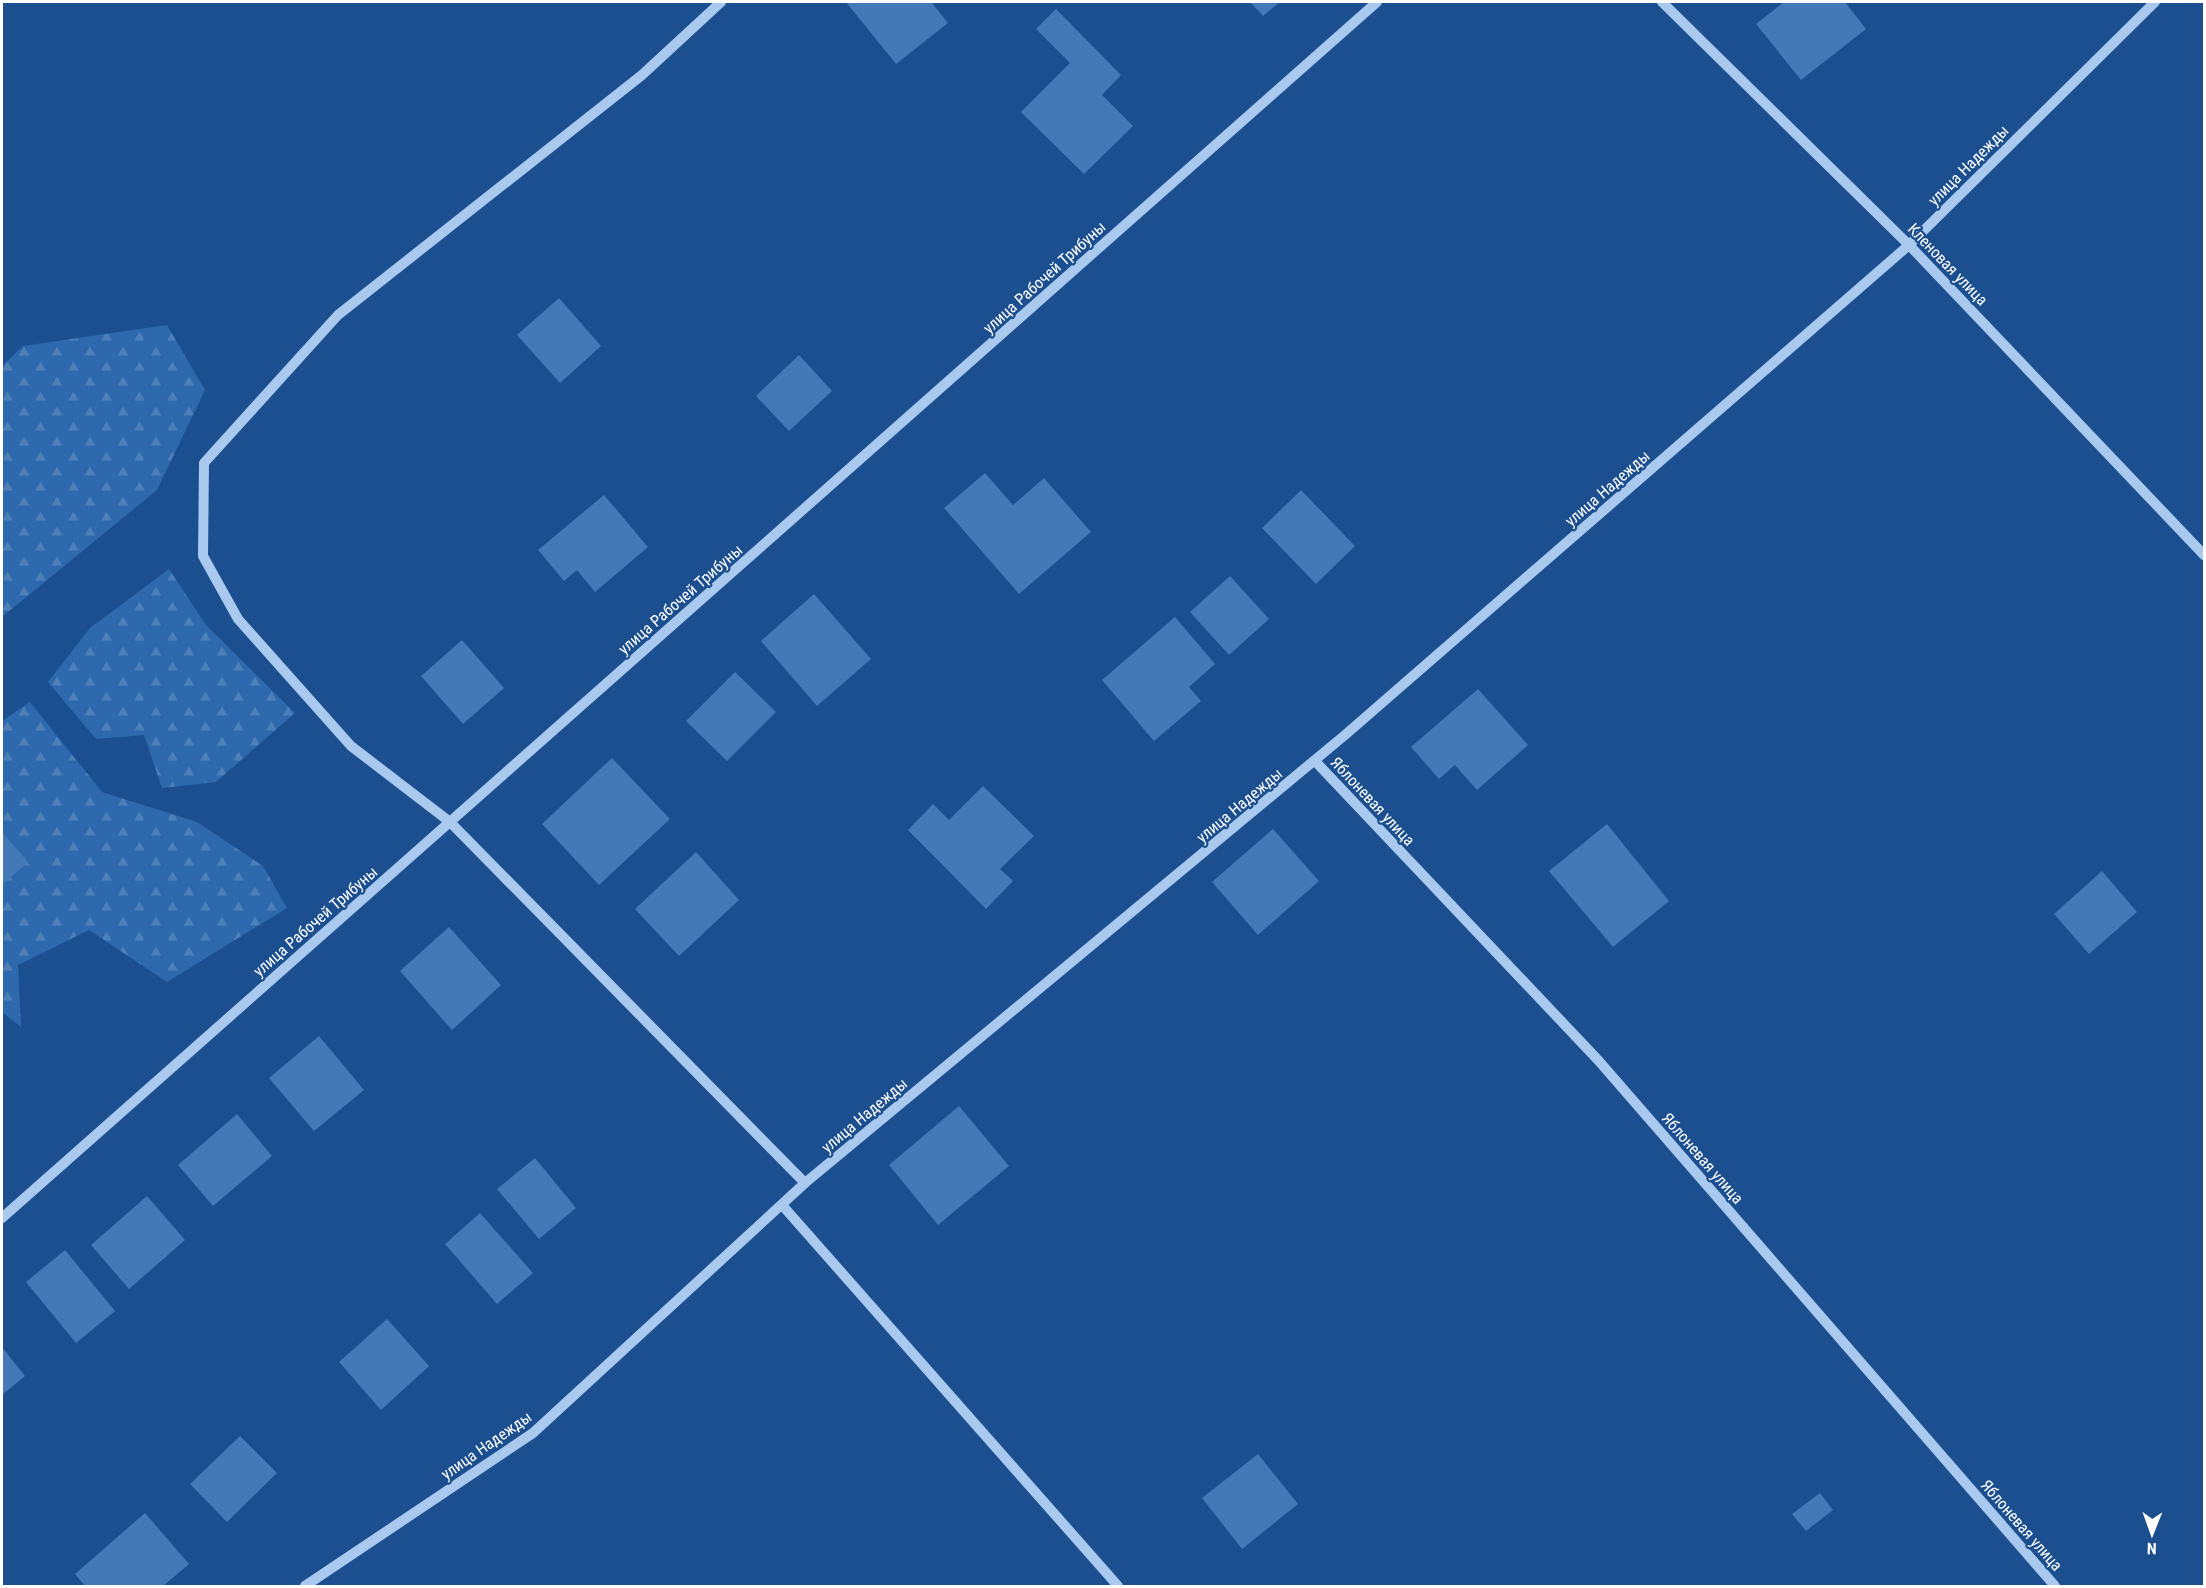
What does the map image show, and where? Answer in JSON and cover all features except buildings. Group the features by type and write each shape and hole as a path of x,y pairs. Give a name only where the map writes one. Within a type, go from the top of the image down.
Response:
{"street":[{"path":"721,2 642,75 338,315 204,463 203,556 238,619 351,746 450,822 805,1183"},
{"name":"улица Рабочей Трибуны","path":"2,1218 1377,2"},
{"name":"Кленовая улица","path":"1662,2 1909,245 2205,555"},
{"name":"улица Надежды","path":"305,1587 533,1433 805,1183 1315,761 1909,245 2155,2"},
{"name":"Яблоневая улица","path":"1315,761 1598,1060 2055,1587"},
{"path":"782,1205 1118,1587"}],"green space":[{"path":"167,325 205,390 157,490 2,617 2,366 23,346"},
{"path":"169,569 206,625 295,713 216,782 162,788 144,735 96,739 48,682 90,628"},
{"path":"30,702 102,792 197,822 263,866 287,908 167,982 89,930 18,965 21,1027 2,1012 2,721"}]}
